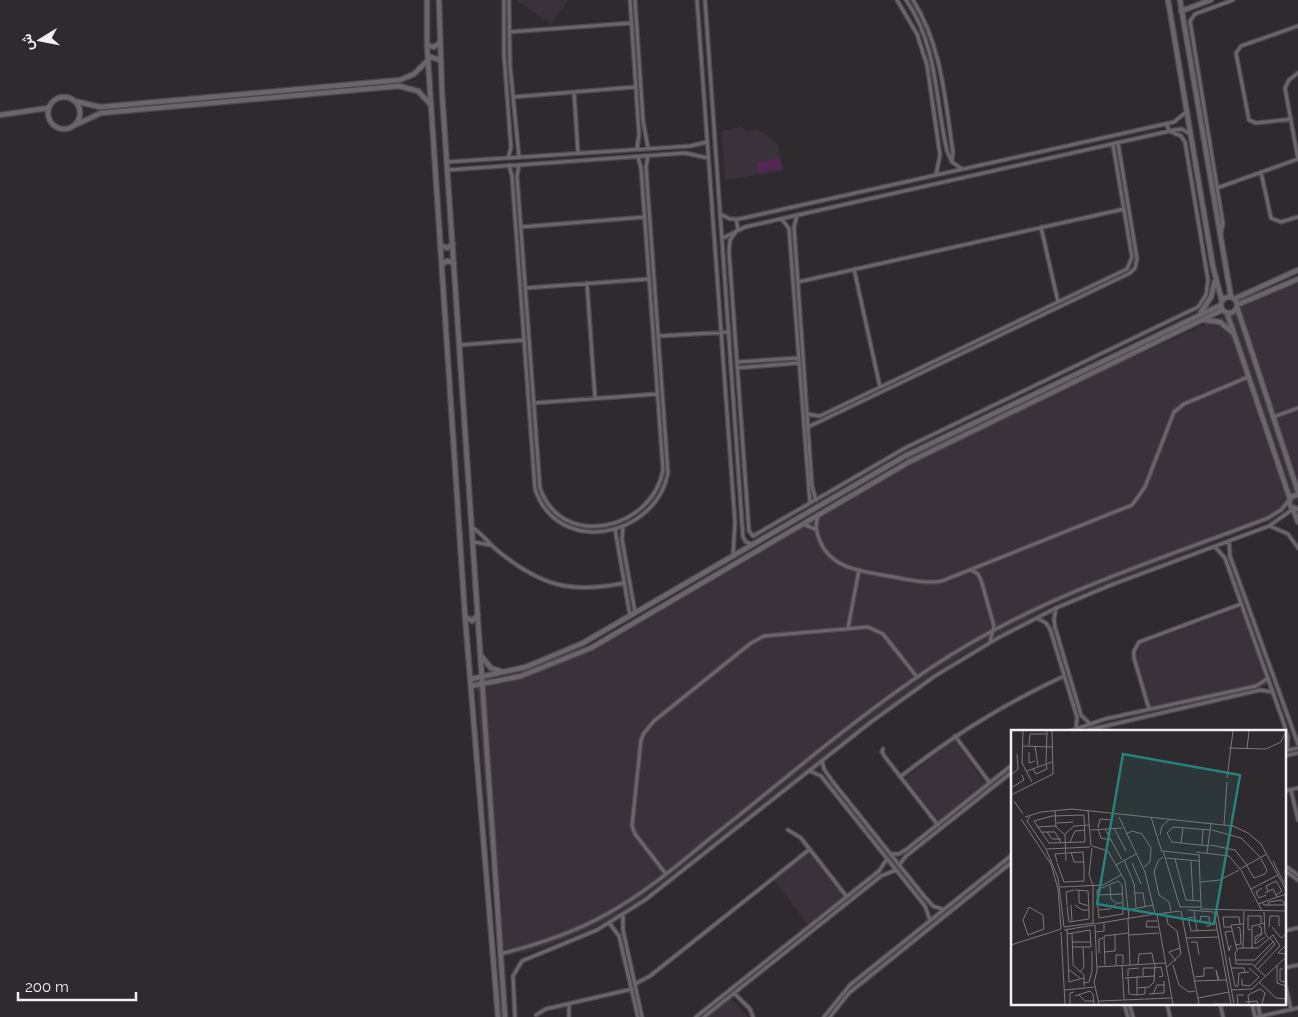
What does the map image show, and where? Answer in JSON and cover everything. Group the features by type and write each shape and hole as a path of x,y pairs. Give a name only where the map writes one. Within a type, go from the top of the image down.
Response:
{"street":[{"path":"427,0 427,45 465,616 498,1017"},
{"path":"439,0 440,60 505,1017"},
{"path":"504,0 503,19 510,150 508,158"},
{"path":"510,0 509,32 519,157"},
{"path":"630,0 638,120 637,149"},
{"path":"635,0 643,120 648,148"},
{"path":"697,0 734,522 733,556"},
{"path":"705,0 743,539 752,544"},
{"path":"897,0 913,27 925,57 940,153 940,166 936,175"},
{"path":"906,0 920,24 931,54 947,151 952,162 962,169"},
{"path":"913,0 928,29 939,61 953,152 952,162"},
{"path":"1168,0 1216,280 1223,307 1298,522"},
{"path":"500,954 569,932 605,916 666,874 841,734 917,677 994,628 1096,581 1268,518 1281,510 1290,499 1298,494 1225,274 1180,0"},
{"path":"1181,11 1211,0"},
{"path":"1219,235 1223,224 1190,24 1191,18 1195,14 1233,0"},
{"path":"1193,6 1195,14"},
{"path":"630,11 636,11"},
{"path":"503,19 509,19"},
{"path":"509,32 631,23"},
{"path":"1291,118 1256,123 1249,120 1236,53 1241,46 1298,26"},
{"path":"427,45 434,47 440,43"},
{"path":"431,106 418,91 399,86 112,112 94,115 65,129 57,127 49,118 48,108 53,101 60,97 67,97 92,106 400,80 414,74 428,59 435,57 440,60"},
{"path":"1217,188 1298,159 1285,88 1289,80 1298,73"},
{"path":"703,84 710,83"},
{"path":"513,97 635,88"},
{"path":"574,92 578,153"},
{"path":"74,101 80,111 75,125"},
{"path":"111,105 112,112"},
{"path":"0,115 48,108"},
{"path":"720,214 736,219 1167,124 1178,120 1186,112"},
{"path":"638,120 643,120"},
{"path":"509,124 515,124"},
{"path":"1167,124 1169,131"},
{"path":"722,239 738,229 1169,131 1182,130 1190,134"},
{"path":"736,219 738,229 729,244 749,534 756,535 907,447 1198,306 1206,294 1208,280 1188,156 1183,137 1169,131"},
{"path":"447,162 685,146 707,142"},
{"path":"808,427 1128,275 1134,270 1137,259 1118,144"},
{"path":"807,414 814,417 823,415 1122,273 1130,266 1132,258 1113,145"},
{"path":"685,146 685,153"},
{"path":"603,151 603,159"},
{"path":"940,153 947,151"},
{"path":"448,170 685,153 708,158"},
{"path":"509,166 512,176 535,489 545,509 561,523 584,532 615,529 646,512 662,491 668,473 656,283 646,167 648,156"},
{"path":"519,165 517,176 540,488 550,506 564,518 579,525 599,526 626,518 641,508 653,496 660,481 663,463 641,168 638,157"},
{"path":"483,159 484,167"},
{"path":"1005,160 1007,168"},
{"path":"1260,172 1271,218 1281,222 1298,217"},
{"path":"710,188 718,187"},
{"path":"798,282 1124,209"},
{"path":"797,215 794,226 795,249 812,486 816,500"},
{"path":"521,227 645,217"},
{"path":"782,219 788,225 810,503"},
{"path":"1042,227 1058,302"},
{"path":"517,243 522,243"},
{"path":"440,245 447,248 453,244"},
{"path":"790,249 795,249"},
{"path":"442,264 447,260 454,263"},
{"path":"1213,267 1218,276 1225,274"},
{"path":"854,269 880,387"},
{"path":"471,679 504,672 564,652 630,616 842,491 925,445 1169,332 1198,322 1223,307 1232,298 1298,270"},
{"path":"725,275 731,274"},
{"path":"1289,274 1292,282"},
{"path":"472,686 520,676 591,648 909,462 1169,332 1199,315 1223,307 1233,312 1237,306 1298,279"},
{"path":"1199,315 1209,302 1216,280"},
{"path":"526,288 587,283 649,281 656,283"},
{"path":"587,283 595,398"},
{"path":"1198,322 1215,320 1225,325 1233,334"},
{"path":"654,340 729,332"},
{"path":"460,345 524,340"},
{"path":"963,348 965,352"},
{"path":"737,362 798,358"},
{"path":"737,368 798,363"},
{"path":"818,515 816,530 824,550 832,559 843,565 859,570 927,582 942,581 1132,505 1142,494 1174,412 1184,404 1248,377"},
{"path":"733,391 739,390"},
{"path":"534,403 658,394"},
{"path":"1273,417 1298,408"},
{"path":"823,415 825,419"},
{"path":"661,442 667,442"},
{"path":"853,485 857,492"},
{"path":"842,491 846,498"},
{"path":"515,1017 514,973 522,961 532,955 573,941 623,916 693,864 915,689 990,642 1056,608 1269,526 1295,509"},
{"path":"561,523 564,518"},
{"path":"734,522 742,521"},
{"path":"803,524 816,530"},
{"path":"623,526 622,542 635,613"},
{"path":"1269,526 1288,534 1298,548"},
{"path":"473,528 490,545 525,570 555,584 585,589 624,583"},
{"path":"615,529 630,616"},
{"path":"1215,546 1225,558 1288,735 1286,751 1298,746 1292,734 1230,556 1229,541"},
{"path":"474,542 490,545"},
{"path":"617,543 622,542"},
{"path":"1225,558 1230,556"},
{"path":"848,628 859,570"},
{"path":"971,570 980,576 994,628 990,642"},
{"path":"1149,709 1134,658 1134,651 1139,642 1241,604"},
{"path":"1056,608 1054,619 1056,631 1080,710 1084,719 1090,723"},
{"path":"465,616 472,621 478,615"},
{"path":"1036,618 1046,623 1052,632 1075,711 1076,728"},
{"path":"666,874 635,834 632,826 641,740 648,726 757,639 772,635 868,627 883,634 917,677"},
{"path":"994,628 1004,635"},
{"path":"1052,632 1056,631"},
{"path":"480,652 487,665 504,672"},
{"path":"900,777 955,736 1002,707 1064,676"},
{"path":"1088,730 1257,688 1268,678"},
{"path":"1072,730 1090,723 1149,709 1257,688 1273,692"},
{"path":"1075,711 1080,710"},
{"path":"841,734 846,742"},
{"path":"1288,735 1292,734"},
{"path":"955,736 990,783"},
{"path":"883,749 882,754 938,825"},
{"path":"822,761 824,769 833,782 929,902 936,908 943,909"},
{"path":"891,854 899,854 907,849 1011,766"},
{"path":"809,771 821,776 925,906 930,920"},
{"path":"899,865 910,852 1011,773"},
{"path":"999,776 1003,779"},
{"path":"829,786 833,782"},
{"path":"1286,791 1298,788"},
{"path":"1291,790 1298,819"},
{"path":"481,803 486,807 490,804"},
{"path":"483,824 488,821 491,823"},
{"path":"788,830 798,835 847,897"},
{"path":"635,984 656,971 810,849"},
{"path":"907,849 910,852"},
{"path":"824,1017 844,990 1011,856"},
{"path":"687,857 693,864"},
{"path":"696,1017 847,897 876,873 887,859"},
{"path":"830,1017 849,993 1011,863"},
{"path":"1286,866 1298,875"},
{"path":"704,1017 879,877 896,870"},
{"path":"1286,871 1298,880"},
{"path":"876,873 879,877"},
{"path":"925,906 929,902"},
{"path":"623,916 624,945 638,1017"},
{"path":"609,924 617,931 624,945 642,1017"},
{"path":"1297,928 1298,934"},
{"path":"529,946 532,955"},
{"path":"869,969 873,973"},
{"path":"1286,988 1291,1009"},
{"path":"536,1015 546,1009 632,989"},
{"path":"734,993 747,1005 753,1017"},
{"path":"568,1004 569,1017"},
{"path":"1124,1004 1128,1017"},
{"path":"1130,1004 1133,1017"},
{"path":"1167,1004 1170,1017"},
{"path":"1220,1004 1223,1017"},
{"path":"1252,1004 1258,1017"},
{"path":"1258,1004 1258,1017"},
{"path":"1258,1017 1298,1008"}],"shaded area":[{"path":"516,0 568,0 551,24"},
{"path":"741,127 746,131 757,129 778,144 783,171 725,180 721,131"},
{"path":"780,158 782,169 758,173 756,162"},
{"path":"1298,282 1298,501 1270,521 1049,607 958,658 902,696 627,910 592,929 555,943 528,952 498,957 476,683 509,677 583,650 908,460"},
{"path":"1244,606 1272,684 1152,711 1137,660 1140,645"},
{"path":"954,740 988,787 942,824 905,778"},
{"path":"809,853 847,899 811,929 774,880"},
{"path":"728,995 748,1017 700,1017"}]}
